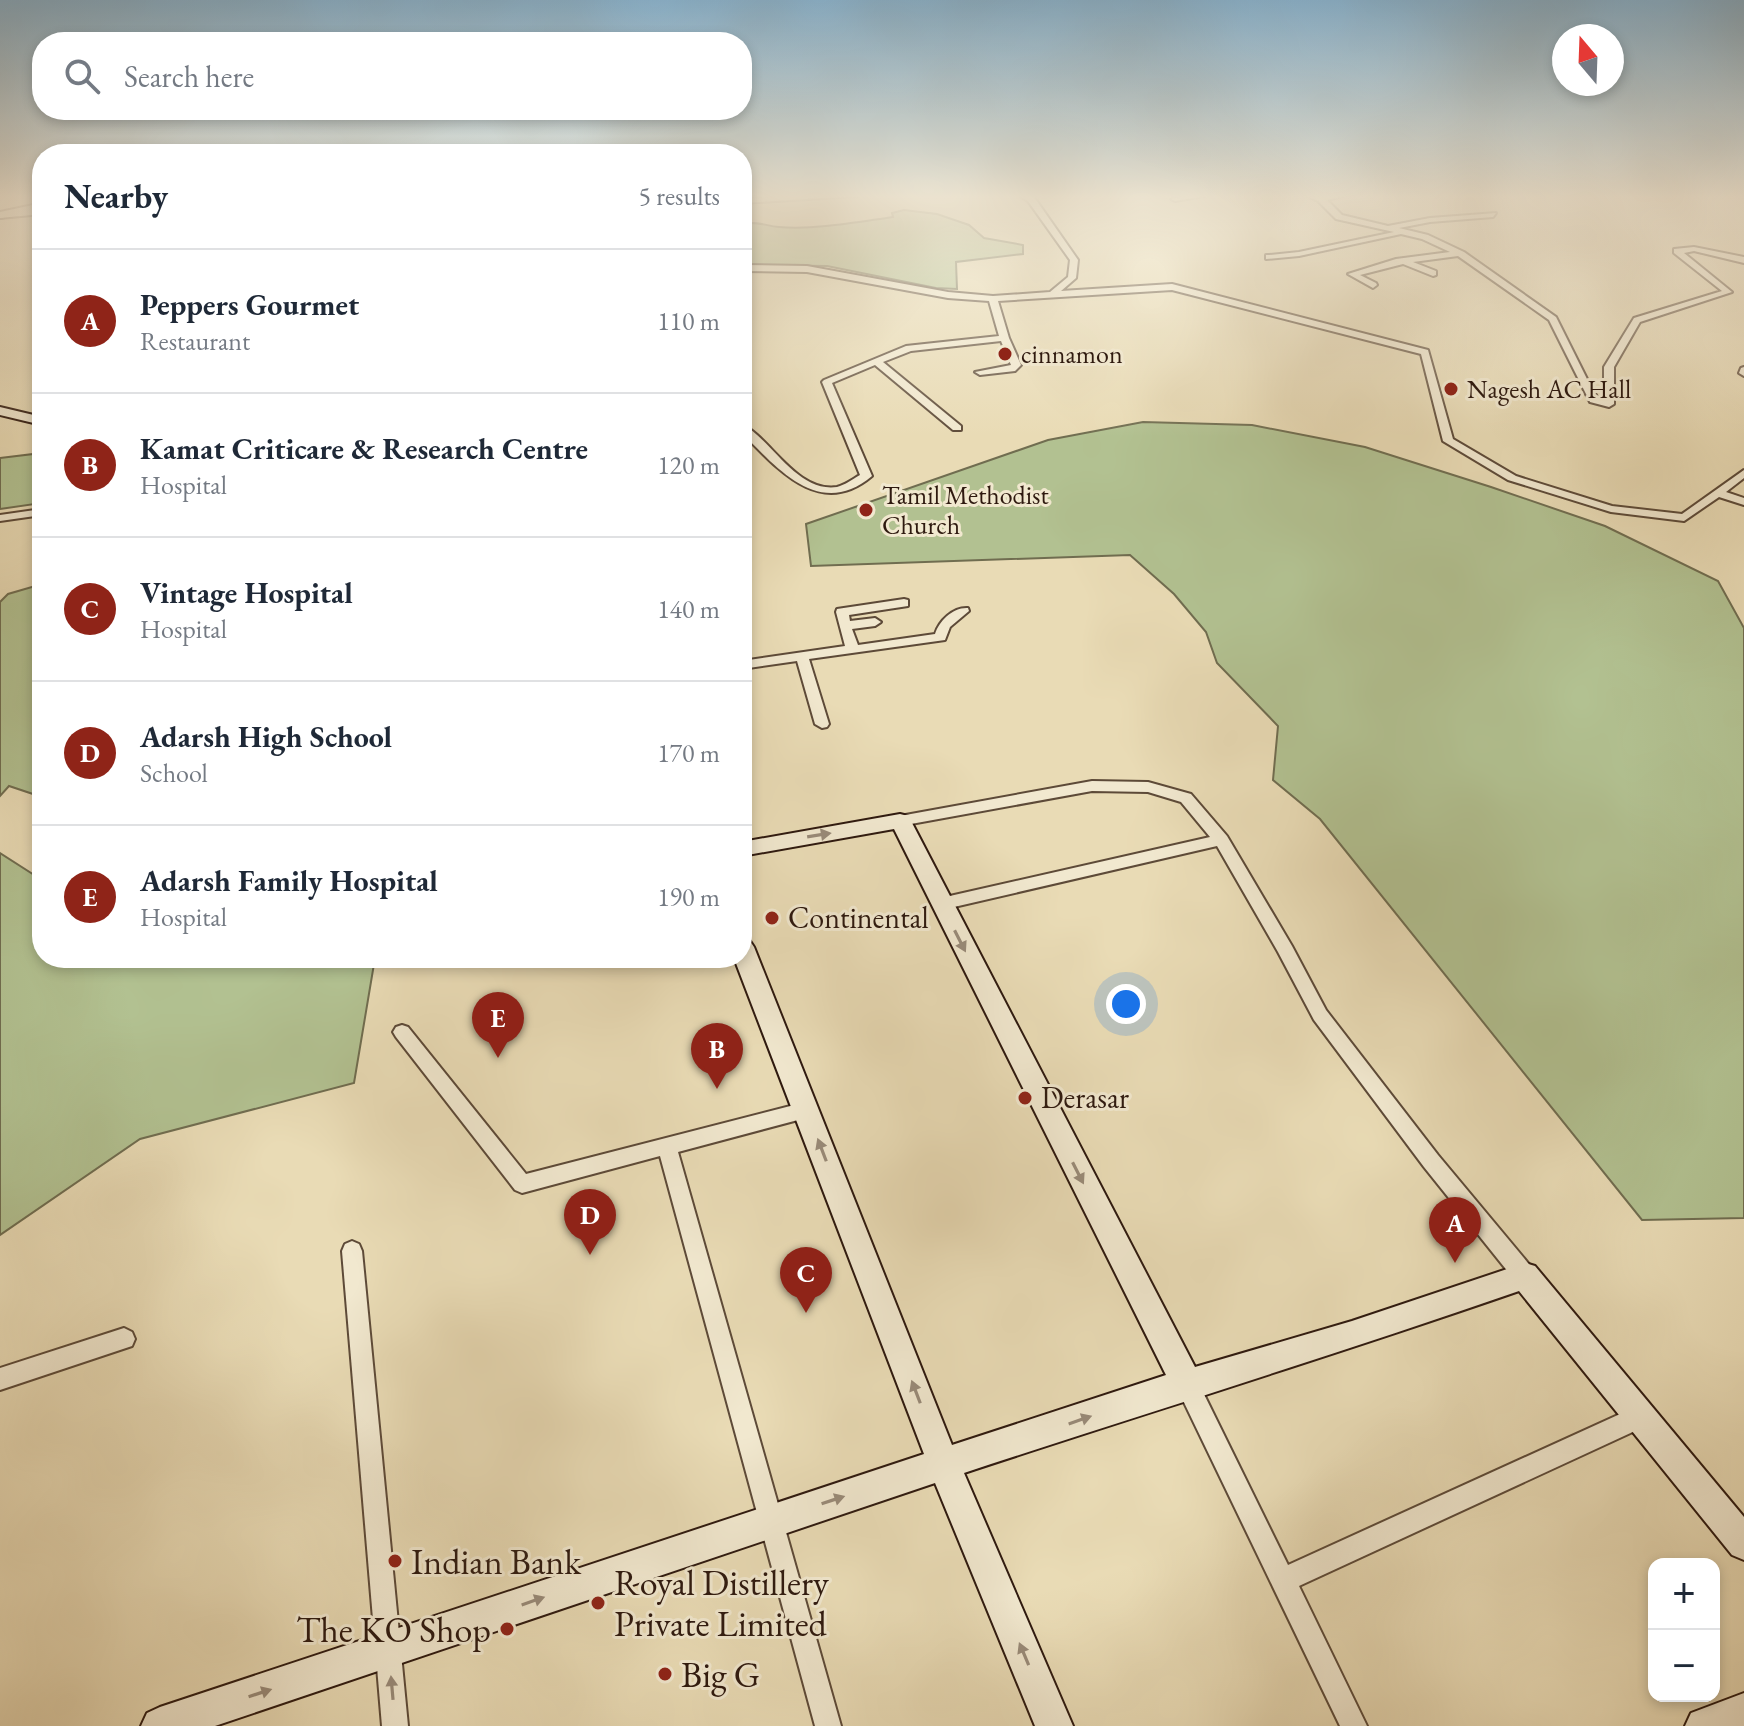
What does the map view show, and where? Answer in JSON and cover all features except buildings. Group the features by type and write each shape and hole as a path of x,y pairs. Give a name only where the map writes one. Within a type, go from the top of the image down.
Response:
{"street":[{"path":"843,276 948,295 993,299 1172,287 1425,352 1448,441 1512,478 1611,509 1684,518 1744,473"},
{"path":"1052,294 1072,276"},
{"path":"1355,276 1373,285"},
{"path":"1491,276 1553,319 1594,400 1609,404 1609,367 1637,320 1728,292 1708,276"},
{"path":"980,372 1012,369 1016,365 1008,341 1004,338 993,299"},
{"path":"752,438 777,465 808,484 836,490 866,476 827,382 909,348 1004,338"},
{"path":"876,361 957,428"},
{"path":"0,411 32,419"},
{"path":"1717,493 1744,502"},
{"path":"0,518 32,513"},
{"path":"853,650 842,612 904,603"},
{"path":"752,664 940,637 944,625 963,611"},
{"path":"845,626 875,622"},
{"path":"802,657 822,724"},
{"path":"752,847 1092,786 1148,787 1186,798 1221,840 1286,950 1320,1015 1431,1161 1744,1543"},
{"path":"900,821 1187,1384 1354,1726"},
{"path":"941,904 1221,840"},
{"path":"750,968 944,1465 1054,1726"},
{"path":"402,1032 522,1184 806,1110"},
{"path":"667,1146 828,1726"},
{"path":"352,1251 395,1726"},
{"path":"160,1726 772,1520 1187,1384 1352,1335 1525,1276"},
{"path":"0,1379 124,1339"},
{"path":"1283,1580 1642,1416"},
{"path":"1704,1726 1744,1711"}],"green space":[{"path":"874,276 957,276 957,289"},
{"path":"1143,422 1252,425 1365,447 1605,526 1718,581 1744,628 1744,1218 1642,1220 1320,819 1273,780 1278,726 1217,663 1206,632 1174,594 1130,555 811,566 806,524 1048,440"},
{"path":"32,454 32,504 0,509 0,458"},
{"path":"32,587 32,794 9,786 0,796 0,602 8,594"},
{"path":"0,853 32,874 32,968 373,968 354,1083 140,1139 0,1235"}],"place":[{"name":"cinnamon","path":"1005,354"},
{"name":"Nagesh AC Hall","path":"1451,389"},
{"name":"Tamil Methodist Church","path":"866,510"},
{"name":"Continental","path":"772,918"},
{"name":"Adarsh Family Hospital","path":"498,1058"},
{"name":"Kamat Criticare & Research Centre","path":"717,1089"},
{"name":"Derasar","path":"1025,1098"},
{"name":"Adarsh High School","path":"590,1255"},
{"name":"Peppers Gourmet","path":"1455,1263"},
{"name":"Vintage Hospital","path":"806,1313"},
{"name":"Indian Bank","path":"395,1561"},
{"name":"Royal Distillery Private Limited","path":"598,1603"},
{"name":"The KO Shop","path":"507,1629"},
{"name":"Big G","path":"665,1674"}]}
